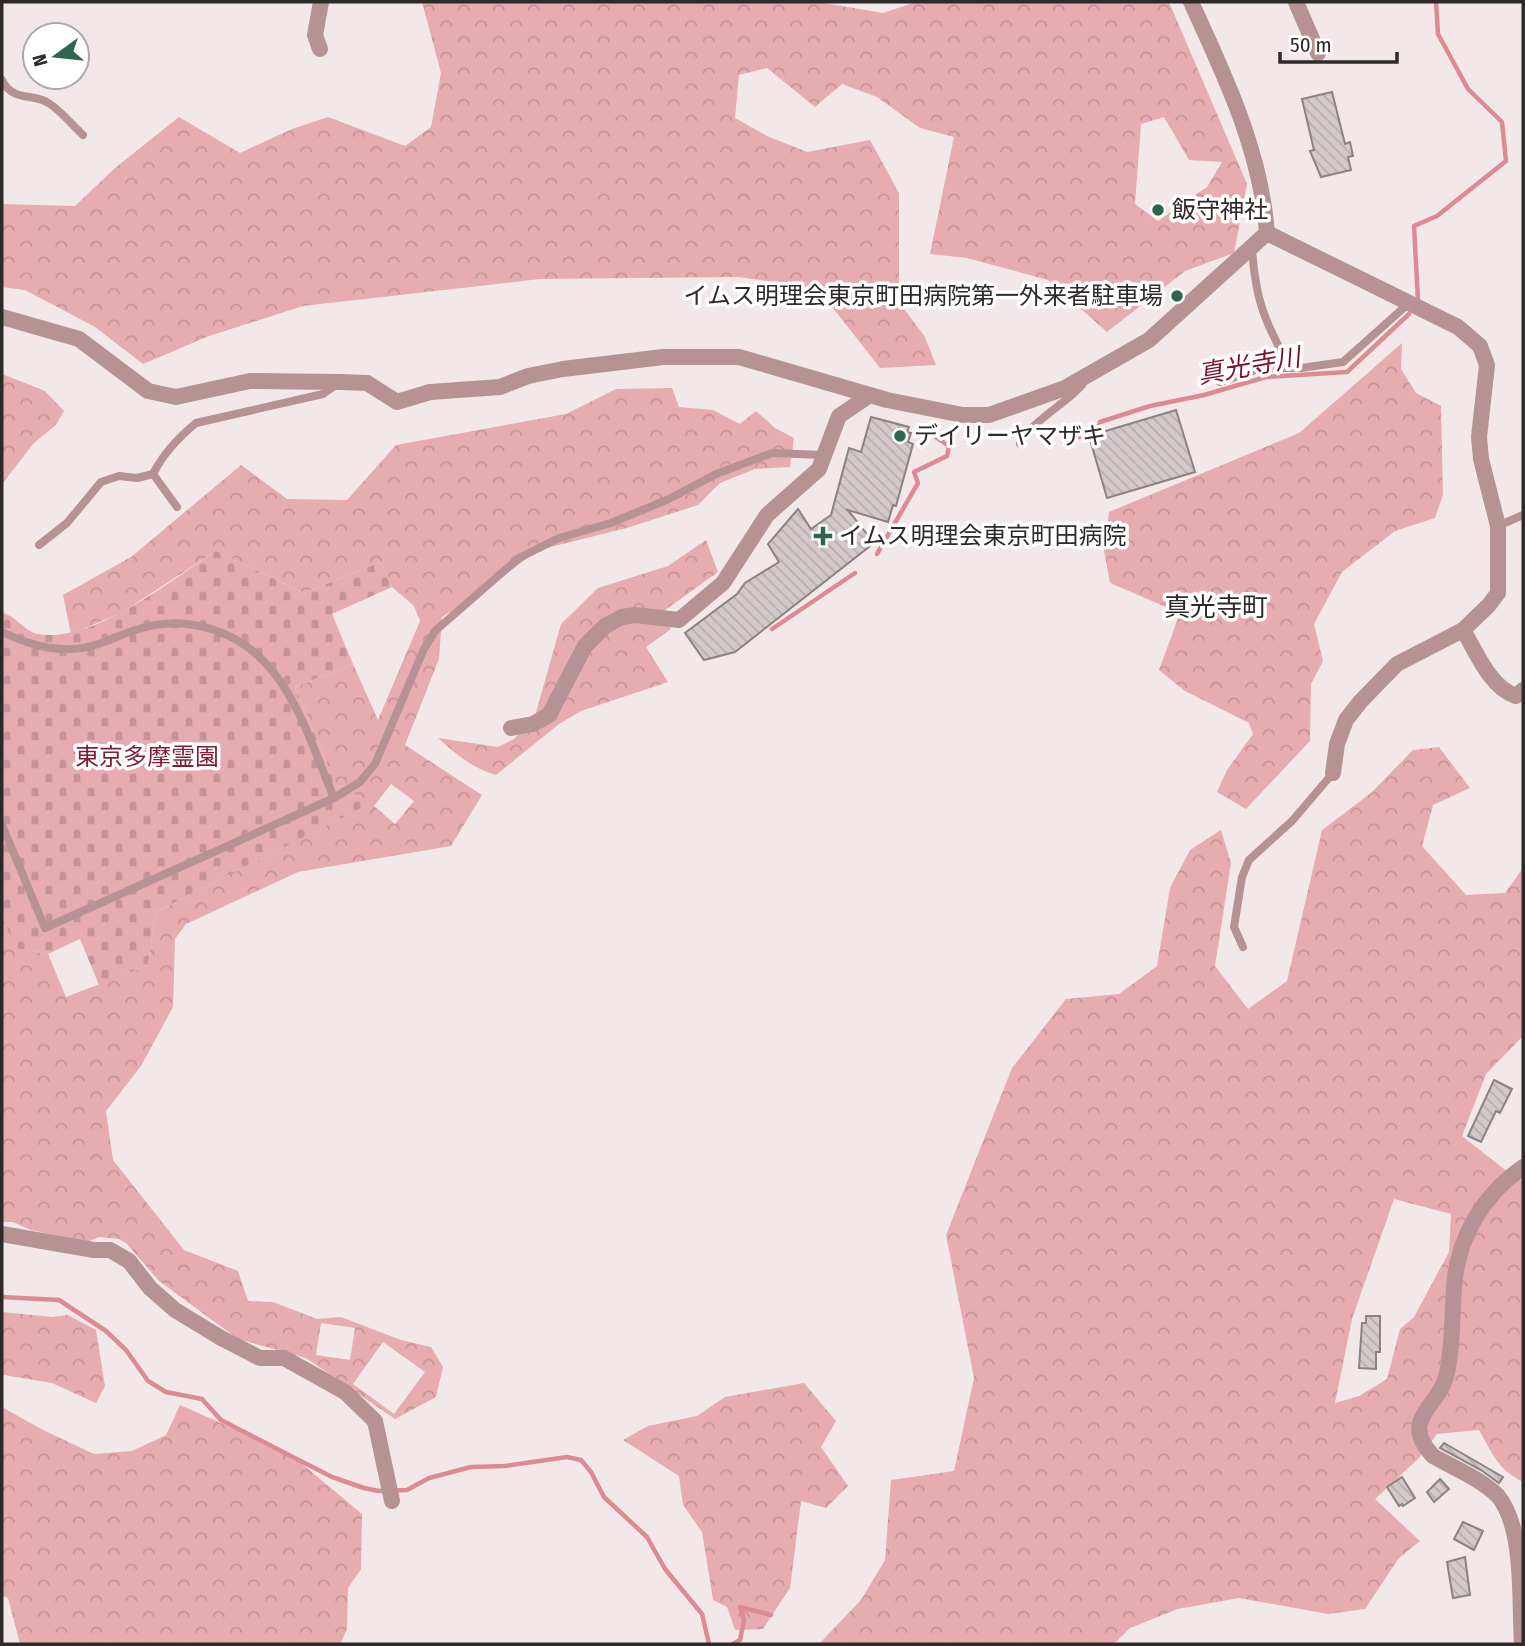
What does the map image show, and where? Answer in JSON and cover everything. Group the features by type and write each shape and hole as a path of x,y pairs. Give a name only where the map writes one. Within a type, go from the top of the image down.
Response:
{"street":[{"path":"320,49 315,35 321,2"},
{"path":"1191,2 1238,105 1257,172 1267,233"},
{"path":"1296,2 1318,53"},
{"path":"2,317 79,340 148,391 176,397 250,381 340,382 367,383 397,402 430,393 500,387 528,376 563,369 663,357 739,357 870,395 947,412 979,416 989,415 1065,388 1149,340 1267,233"},
{"path":"1267,233 1458,327 1480,346 1487,365 1479,437 1481,459 1497,526 1498,593 1463,630 1397,664 1360,702 1346,720 1337,744 1333,774"},
{"path":"511,728 533,724 549,715 585,646 605,626 622,617 635,615 669,621 679,620 723,583 767,515 819,469 839,416 870,395"},
{"path":"1463,630 1499,685 1516,696 1523,690"},
{"path":"1522,1644 1519,1552 1509,1512 1491,1490 1433,1456 1418,1431 1419,1420 1427,1406 1442,1390 1447,1374 1454,1328 1454,1286 1469,1229 1493,1192 1523,1167"},
{"path":"2,1234 94,1250 110,1250 129,1261 150,1288 176,1310 210,1331 260,1358 284,1358 345,1392 375,1421 393,1501"}],"lane":[{"path":"2,80 6,89 24,97 48,102 83,135"},
{"path":"1252,248 1255,279 1264,319 1290,367"},
{"path":"1220,382 1262,368 1301,368 1343,362 1408,304"},
{"path":"1020,444 1027,432 1070,397 1090,374"},
{"path":"153,474 159,461 196,423 323,394 340,382"},
{"path":"2,825 45,928 334,798 360,782 375,764 435,631 519,558 559,538 611,523 669,499 716,474 772,453 823,455"},
{"path":"153,474 177,507"},
{"path":"39,545 67,523 101,482 120,476 137,478 153,474"},
{"path":"1497,526 1523,515"},
{"path":"2,632 33,645 66,649 97,645 148,626 184,623 223,633 240,641 268,664 287,690 334,798"},
{"path":"1243,947 1234,927 1242,877 1249,860 1292,821 1333,774"}],"green space":[{"path":"422,2 818,2 883,13 916,2 1169,2 1247,184 1234,253 1185,271 1107,332 1048,280 967,258 930,254 954,137 920,128 877,97 842,84 815,107 767,68 739,75 735,118 767,136 807,152 870,140 899,193 899,292 905,310 925,337 936,365 880,368 829,303 788,284 739,277 540,279 303,306 209,336 143,364 95,327 25,290 2,287 2,204 75,206 115,168 179,117 240,153 292,129 328,117 405,146 431,127 441,73","holes":["1164,117 1189,160 1222,162 1207,187 1158,221 1135,204 1141,124"]},
{"path":"1402,343 1401,369 1416,393 1441,406 1443,495 1435,518 1395,531 1342,572 1314,624 1323,661 1311,684 1310,741 1246,809 1217,792 1227,770 1253,734 1249,723 1185,691 1159,670 1180,613 1110,583 1104,551 1109,512 1299,433"},
{"path":"2,374 45,391 64,411 56,425 34,443 2,484"},
{"path":"672,388 679,407 713,410 740,424 756,411 775,428 794,438 790,467 755,469 720,483 698,505 627,528 538,550 477,596 442,617 439,659 405,745 482,795 451,846 298,872 186,924 175,939 173,1007 141,1066 106,1111 113,1160 184,1250 238,1271 248,1301 273,1302 317,1319 341,1317 401,1340 431,1347 443,1367 436,1397 395,1419 306,1358 238,1339 159,1281 127,1244 119,1239 99,1237 87,1242 31,1230 13,1222 2,1222 2,915 16,948 48,954 66,997 148,965 156,912 370,803 336,785 295,687 353,664 378,720 420,621 414,606 392,587 381,562 304,593 216,551 121,613 71,634 63,595 131,557 241,465 287,499 347,500 396,445 566,414 616,389","holes":["391,784 414,801 395,824 374,806","321,1323 355,1328 350,1360 316,1355","383,1342 425,1372 394,1414 353,1384"]},
{"path":"706,540 718,572 661,613 671,629 646,647 668,682 581,711 559,724 496,775 472,765 438,738 498,747 514,739 535,716 561,624 598,588 668,566"},
{"name":"東京多摩霊園","path":"216,551 304,593 381,562 392,587 332,614 353,664 295,687 336,785 371,803 156,912 148,965 99,985 80,939 48,954 15,948 2,915 2,613 38,634 60,634 83,629 131,607"},
{"path":"1439,747 1470,788 1433,805 1422,846 1466,895 1505,893 1523,868 1523,1036 1486,1074 1462,1136 1523,1181 1523,1482 1501,1466 1479,1430 1437,1434 1419,1458 1375,1499 1420,1541 1399,1558 1365,1609 1328,1614 1239,1598 1178,1609 1130,1628 1114,1644 819,1644 861,1600 885,1560 891,1480 954,1471 974,1378 946,1235 1012,1068 1066,999 1119,994 1157,966 1170,888 1190,850 1221,830 1231,863 1215,966 1248,1009 1287,981 1322,830 1371,793 1413,750","holes":["1394,1199 1451,1214 1449,1252 1414,1317 1400,1329 1387,1379 1359,1396 1335,1403 1352,1319"]},
{"path":"2,1312 53,1317 68,1315 96,1330 105,1386 96,1403 52,1383 4,1375 2,1378"},
{"path":"804,1383 836,1421 821,1447 848,1486 826,1508 801,1501 790,1588 763,1629 735,1630 727,1607 713,1600 702,1532 683,1505 679,1476 623,1440 648,1426 697,1416 725,1397"},
{"path":"180,1405 289,1453 362,1514 361,1569 348,1588 347,1629 340,1644 20,1644 8,1598 2,1596 2,1407 94,1454 132,1451 166,1435"}],"building":[{"path":"1332,92 1345,144 1350,142 1353,156 1348,157 1351,170 1321,177 1310,151 1314,150 1302,99"},
{"path":"1176,410 1195,472 1107,498 1089,436"},
{"name":"イムス明理会東京町田病院","path":"871,417 909,427 907,432 911,433 908,442 913,444 896,506 893,505 888,522 848,510 874,543 735,652 704,660 685,633 737,594 745,583 779,562 768,544 798,509 811,529 831,515 849,448 861,452"},
{"path":"1494,1080 1512,1089 1500,1113 1496,1111 1481,1142 1468,1136"},
{"path":"1366,1316 1380,1316 1380,1352 1376,1352 1376,1369 1359,1368 1362,1323 1366,1323"},
{"path":"1444,1443 1503,1477 1499,1483 1440,1448"},
{"path":"1402,1477 1415,1498 1399,1506 1387,1487"},
{"path":"1440,1479 1449,1489 1434,1502 1427,1492"},
{"path":"1463,1522 1483,1531 1474,1550 1454,1539"},
{"path":"1465,1557 1470,1595 1453,1598 1447,1562"}],"waterway":[{"name":"真光寺川","path":"1418,301 1414,226 1437,216 1506,161 1502,122 1468,89 1438,34 1436,2"},
{"name":"真光寺川","path":"1080,437 1100,425 1100,422 1150,406 1204,395 1266,377 1347,372 1409,314"},
{"path":"919,426 949,446"},
{"path":"877,554 918,483 914,472 947,456 949,446"},
{"path":"772,629 855,573"},
{"path":"2,1297 59,1300 106,1331 126,1350 148,1381 166,1392 202,1399 221,1420 332,1477 364,1488 379,1491 407,1490 429,1478 471,1467 505,1466 567,1457 581,1460 591,1472 604,1497 647,1537 665,1569 702,1614 709,1644"},
{"path":"733,1644 740,1640 744,1620 740,1607 771,1615"}],"place":[{"name":"飯守神社","path":"1158,210"},
{"name":"イムス明理会東京町田病院第一外来者駐車場","path":"1177,296"},
{"name":"デイリーヤマザキ","path":"900,436"},
{"name":"イムス明理会東京町田病院","path":"823,536"}],"district":[{"name":"真光寺町","path":"1216,607"}]}
